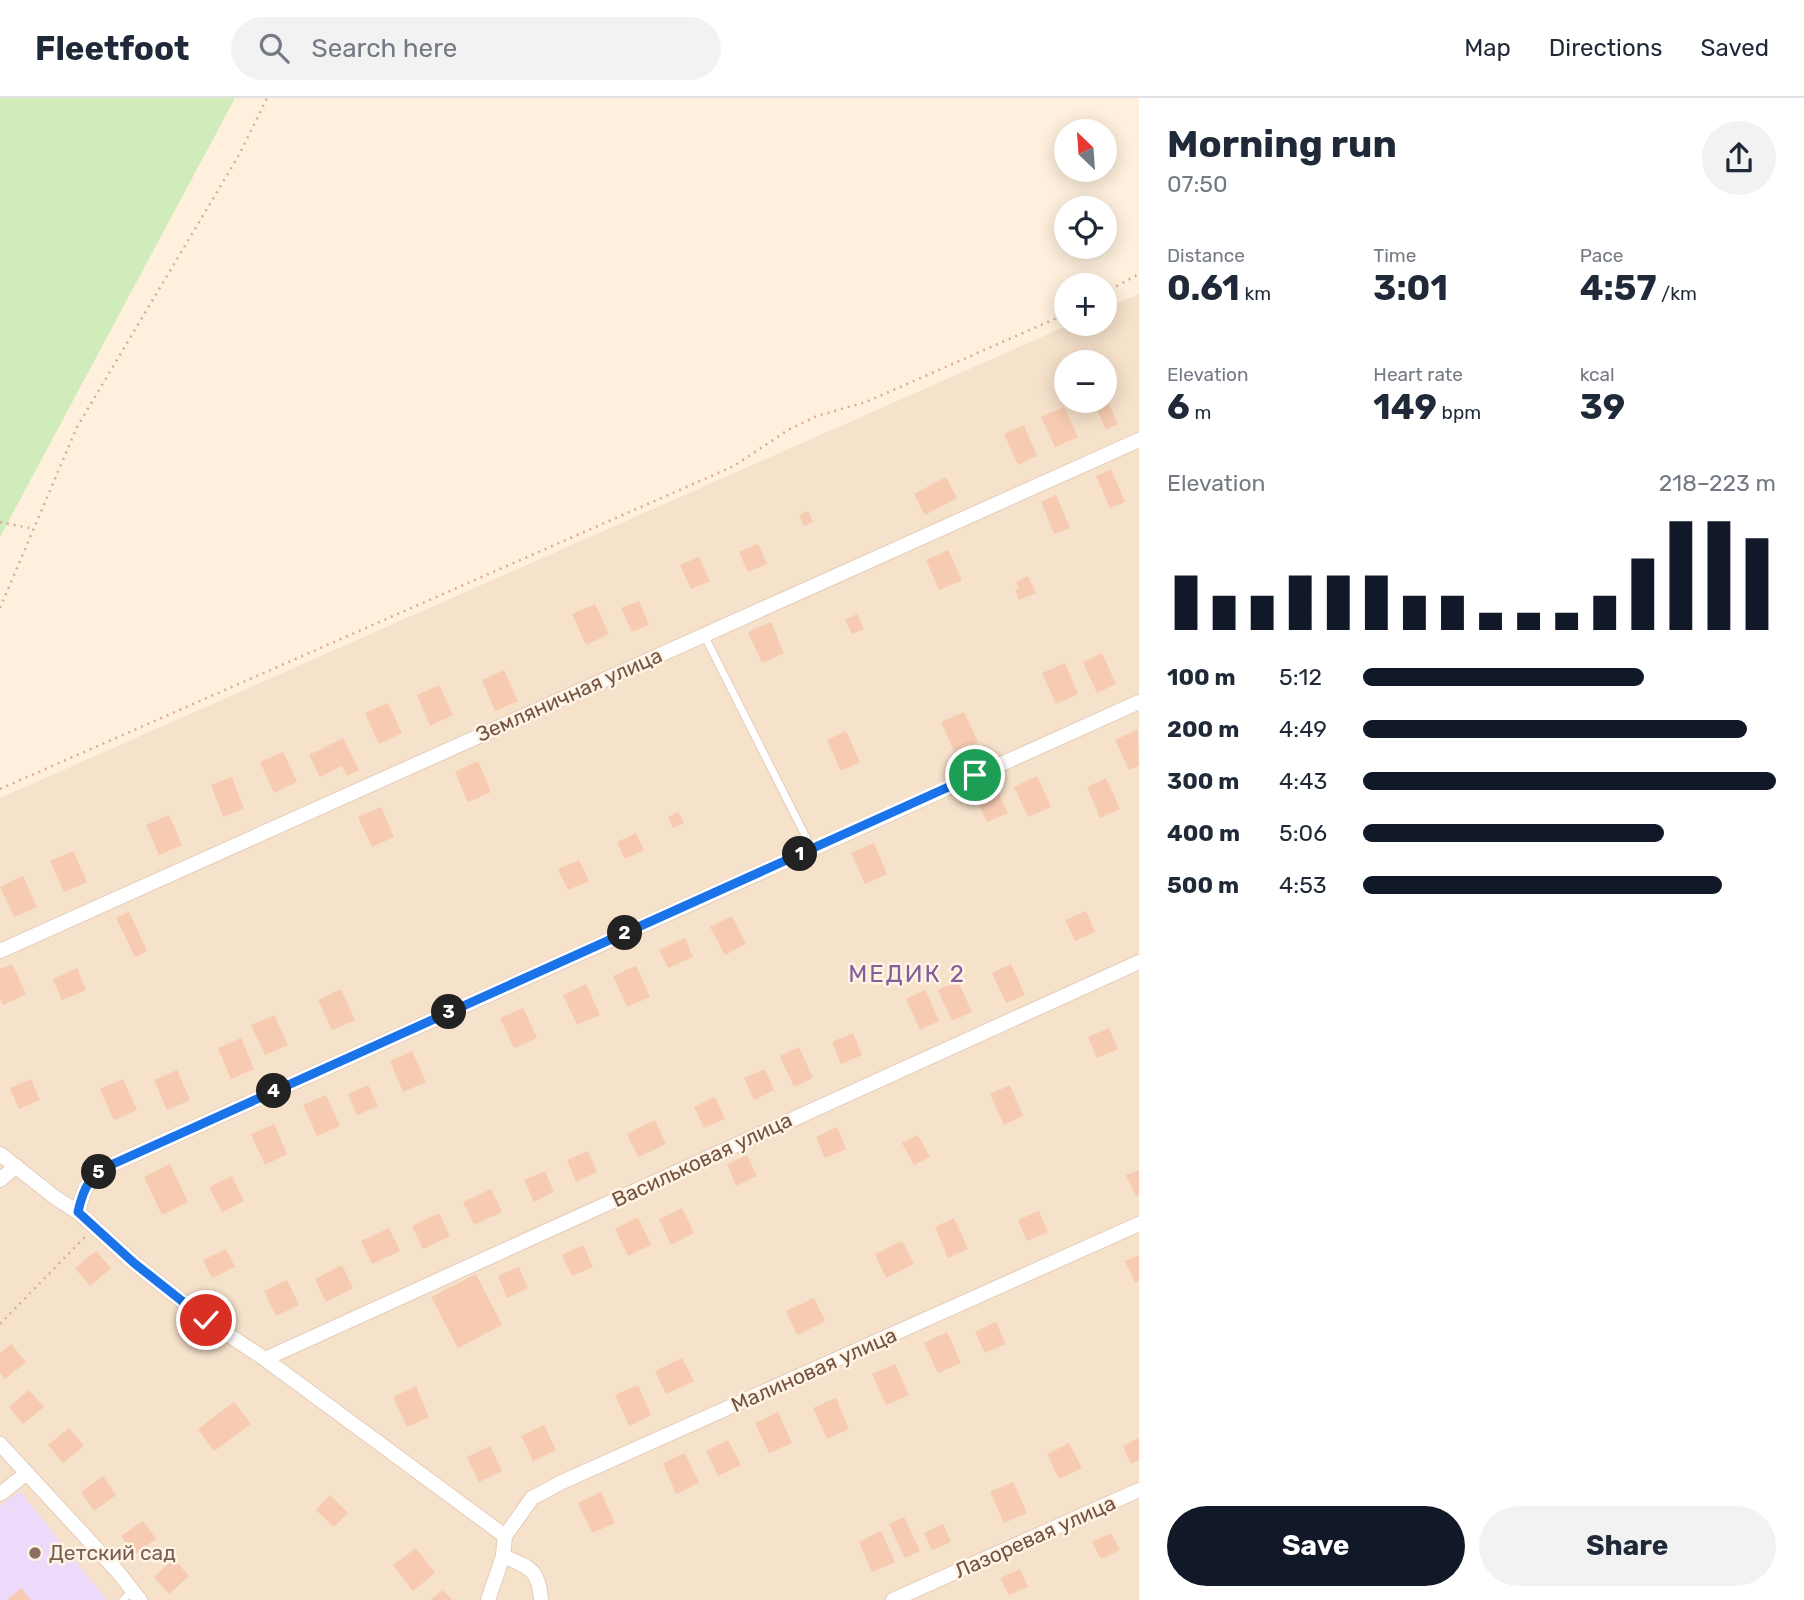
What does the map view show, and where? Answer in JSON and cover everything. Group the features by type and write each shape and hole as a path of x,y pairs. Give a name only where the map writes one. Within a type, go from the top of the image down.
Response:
{"street":[{"name":"Земляничная улица","path":"0,951 1139,440"},
{"path":"78,1212 82,1193 93,1175 113,1164 1139,702"},
{"name":"Васильковая улица","path":"265,1359 1139,962"},
{"path":"0,1154 78,1212 206,1320 265,1359 505,1536 503,1556 488,1600"},
{"path":"0,1180 16,1166"},
{"name":"Малиновая улица","path":"505,1536 532,1498 546,1490 1139,1224"},
{"path":"0,1444 118,1572 132,1597"},
{"path":"0,1494 27,1474"},
{"name":"Лазоревая улица","path":"893,1600 1139,1490"},
{"path":"503,1556 530,1567 540,1583 541,1600"}],"lane":[{"path":"704,635 812,849"}],"path":[{"path":"0,608 77,427 239,155 267,98"},
{"path":"1117,286 1139,274"},
{"path":"0,789 734,466 788,430 817,416 866,402 1054,319"},
{"path":"0,522 34,529"},
{"path":"0,1324 95,1228"}],"shaded area":[{"path":"1139,294 1139,1600 0,1600 0,798 1054,332 1054,336 1117,336 1117,303"},
{"name":"Детский сад","path":"20,1491 107,1600 0,1600 0,1506"}],"green space":[{"path":"0,98 235,98 0,537"}],"building":[{"path":"1054,411 1067,413 1078,437 1055,447 1041,417"},
{"path":"1098,413 1113,413 1118,424 1106,430"},
{"path":"1024,425 1037,456 1018,465 1004,434"},
{"path":"1111,469 1125,502 1110,508 1096,476"},
{"path":"946,477 957,498 925,515 914,494"},
{"path":"1056,495 1070,528 1054,534 1041,502"},
{"path":"808,511 813,522 804,526 799,515"},
{"path":"758,544 767,564 748,572 739,552"},
{"path":"948,550 962,580 939,590 926,560"},
{"path":"699,557 710,581 691,589 680,565"},
{"path":"1028,576 1036,593 1019,600 1015,590 1019,588 1016,582"},
{"path":"639,601 649,625 632,632 621,608"},
{"path":"595,604 609,634 586,645 572,614"},
{"path":"857,614 864,629 852,634 845,620"},
{"path":"771,622 784,653 762,663 748,632"},
{"path":"1102,653 1116,684 1097,693 1083,662"},
{"path":"1065,663 1078,694 1056,704 1042,673"},
{"path":"504,670 518,701 495,711 482,680"},
{"path":"439,685 453,715 430,726 417,695"},
{"path":"388,703 402,733 379,744 365,713"},
{"path":"964,712 978,742 955,753 941,722"},
{"path":"1138,729 1139,766 1129,770 1115,740"},
{"path":"846,731 860,762 841,771 827,740"},
{"path":"343,738 359,770 347,776 342,766 320,777 309,755"},
{"path":"283,752 297,782 274,793 260,762"},
{"path":"478,761 491,792 468,802 455,772"},
{"path":"1037,776 1051,807 1028,817 1014,787"},
{"path":"232,777 244,809 223,817 211,785"},
{"path":"1106,778 1120,809 1100,818 1087,787"},
{"path":"998,792 1008,813 987,822 977,801"},
{"path":"381,807 394,837 372,847 358,817"},
{"path":"678,812 684,823 673,828 668,817"},
{"path":"169,815 182,845 159,855 146,825"},
{"path":"636,833 644,850 625,859 617,842"},
{"path":"874,843 887,874 865,884 851,853"},
{"path":"73,851 87,882 64,892 50,861"},
{"path":"579,860 589,881 568,890 558,869"},
{"path":"23,876 37,907 14,917 0,887"},
{"path":"1086,911 1095,932 1075,941 1065,920"},
{"path":"129,912 147,951 135,957 116,918"},
{"path":"732,916 746,944 725,955 710,927"},
{"path":"685,938 693,957 668,968 659,950"},
{"path":"12,964 26,994 3,1005 0,999 0,969"},
{"path":"1011,964 1025,995 1006,1003 992,973"},
{"path":"636,966 650,997 627,1007 613,976"},
{"path":"77,968 86,990 62,1000 53,979"},
{"path":"958,981 972,1012 952,1021 938,990"},
{"path":"586,984 600,1015 577,1025 563,995"},
{"path":"341,989 355,1020 332,1030 318,1000"},
{"path":"925,990 939,1021 920,1030 906,999"},
{"path":"523,1008 537,1038 514,1048 500,1018"},
{"path":"274,1015 288,1045 265,1055 251,1025"},
{"path":"1109,1028 1118,1049 1097,1058 1088,1037"},
{"path":"853,1033 862,1055 841,1064 832,1042"},
{"path":"241,1038 254,1069 231,1079 218,1048"},
{"path":"799,1047 813,1078 794,1087 780,1056"},
{"path":"412,1051 426,1082 403,1092 390,1061"},
{"path":"765,1069 774,1090 754,1100 744,1078"},
{"path":"177,1070 190,1100 167,1110 154,1080"},
{"path":"31,1079 40,1100 19,1109 10,1088"},
{"path":"123,1079 137,1110 114,1120 100,1089"},
{"path":"368,1085 378,1106 357,1115 348,1094"},
{"path":"1010,1085 1023,1116 1004,1125 990,1094"},
{"path":"326,1095 340,1126 317,1136 303,1105"},
{"path":"715,1097 725,1119 704,1128 694,1107"},
{"path":"655,1120 666,1144 638,1157 627,1134"},
{"path":"274,1124 287,1154 265,1165 251,1134"},
{"path":"837,1127 846,1149 825,1158 816,1137"},
{"path":"918,1135 930,1157 914,1165 902,1143"},
{"path":"588,1151 597,1172 576,1182 567,1160"},
{"path":"747,1155 757,1176 736,1186 727,1164"},
{"path":"170,1164 188,1202 162,1215 144,1177"},
{"path":"1139,1170 1139,1195 1136,1197 1126,1175"},
{"path":"545,1171 554,1192 534,1202 524,1180"},
{"path":"232,1176 244,1201 222,1212 209,1187"},
{"path":"491,1189 502,1212 474,1225 463,1202"},
{"path":"682,1208 694,1233 671,1245 659,1219"},
{"path":"1039,1211 1048,1232 1027,1241 1018,1220"},
{"path":"439,1213 450,1236 423,1249 412,1226"},
{"path":"638,1217 651,1245 628,1256 615,1229"},
{"path":"954,1218 968,1249 948,1258 935,1227"},
{"path":"389,1228 400,1251 372,1264 361,1241"},
{"path":"902,1241 914,1264 886,1278 875,1254"},
{"path":"583,1245 593,1267 572,1276 562,1255"},
{"path":"226,1249 235,1267 212,1278 203,1260"},
{"path":"96,1251 111,1268 90,1286 75,1268"},
{"path":"1139,1255 1139,1281 1135,1283 1125,1261"},
{"path":"342,1265 353,1288 326,1302 315,1279"},
{"path":"519,1267 528,1288 507,1298 498,1276"},
{"path":"476,1274 502,1325 458,1348 431,1297"},
{"path":"287,1280 299,1305 276,1316 264,1291"},
{"path":"814,1298 825,1321 797,1335 786,1311"},
{"path":"996,1322 1006,1344 985,1353 975,1332"},
{"path":"947,1332 961,1363 938,1373 924,1343"},
{"path":"11,1344 26,1362 5,1379 0,1373 0,1353"},
{"path":"682,1358 694,1381 666,1394 655,1371"},
{"path":"895,1364 909,1395 886,1405 872,1374"},
{"path":"638,1385 651,1415 629,1426 615,1395"},
{"path":"416,1386 429,1417 407,1427 393,1397"},
{"path":"29,1390 44,1407 23,1424 9,1407"},
{"path":"836,1398 849,1429 827,1439 813,1408"},
{"path":"234,1402 251,1424 214,1451 198,1429"},
{"path":"778,1412 792,1443 769,1453 755,1423"},
{"path":"544,1425 556,1450 533,1461 521,1436"},
{"path":"69,1428 84,1446 63,1463 48,1445"},
{"path":"1139,1438 1139,1460 1131,1464 1123,1446"},
{"path":"728,1440 741,1465 718,1476 706,1451"},
{"path":"1069,1443 1082,1468 1059,1479 1047,1454"},
{"path":"490,1446 502,1471 479,1482 467,1457"},
{"path":"685,1453 699,1483 676,1494 663,1463"},
{"path":"103,1476 116,1495 94,1511 81,1492"},
{"path":"1013,1482 1027,1513 1004,1523 990,1492"},
{"path":"601,1492 615,1523 592,1533 578,1503"},
{"path":"330,1495 348,1513 334,1527 316,1510"},
{"path":"904,1517 920,1551 905,1558 889,1524"},
{"path":"143,1521 156,1539 134,1555 121,1536"},
{"path":"943,1524 951,1542 932,1550 924,1533"},
{"path":"881,1531 895,1562 872,1572 859,1542"},
{"path":"1111,1533 1120,1550 1101,1559 1092,1542"},
{"path":"416,1548 435,1573 413,1591 393,1565"},
{"path":"174,1559 189,1576 169,1594 154,1577"},
{"path":"1020,1569 1028,1587 1009,1595 1000,1578"},
{"path":"21,1588 31,1600 7,1600"},
{"path":"443,1590 452,1600 430,1600"}],"place":[{"name":"Детский сад","path":"35,1553"}],"district":[{"name":"МЕДИК 2","path":"907,974"}],"route":[{"path":"206,1320 134,1263 78,1212 82,1193 93,1175 975,775"}]}
